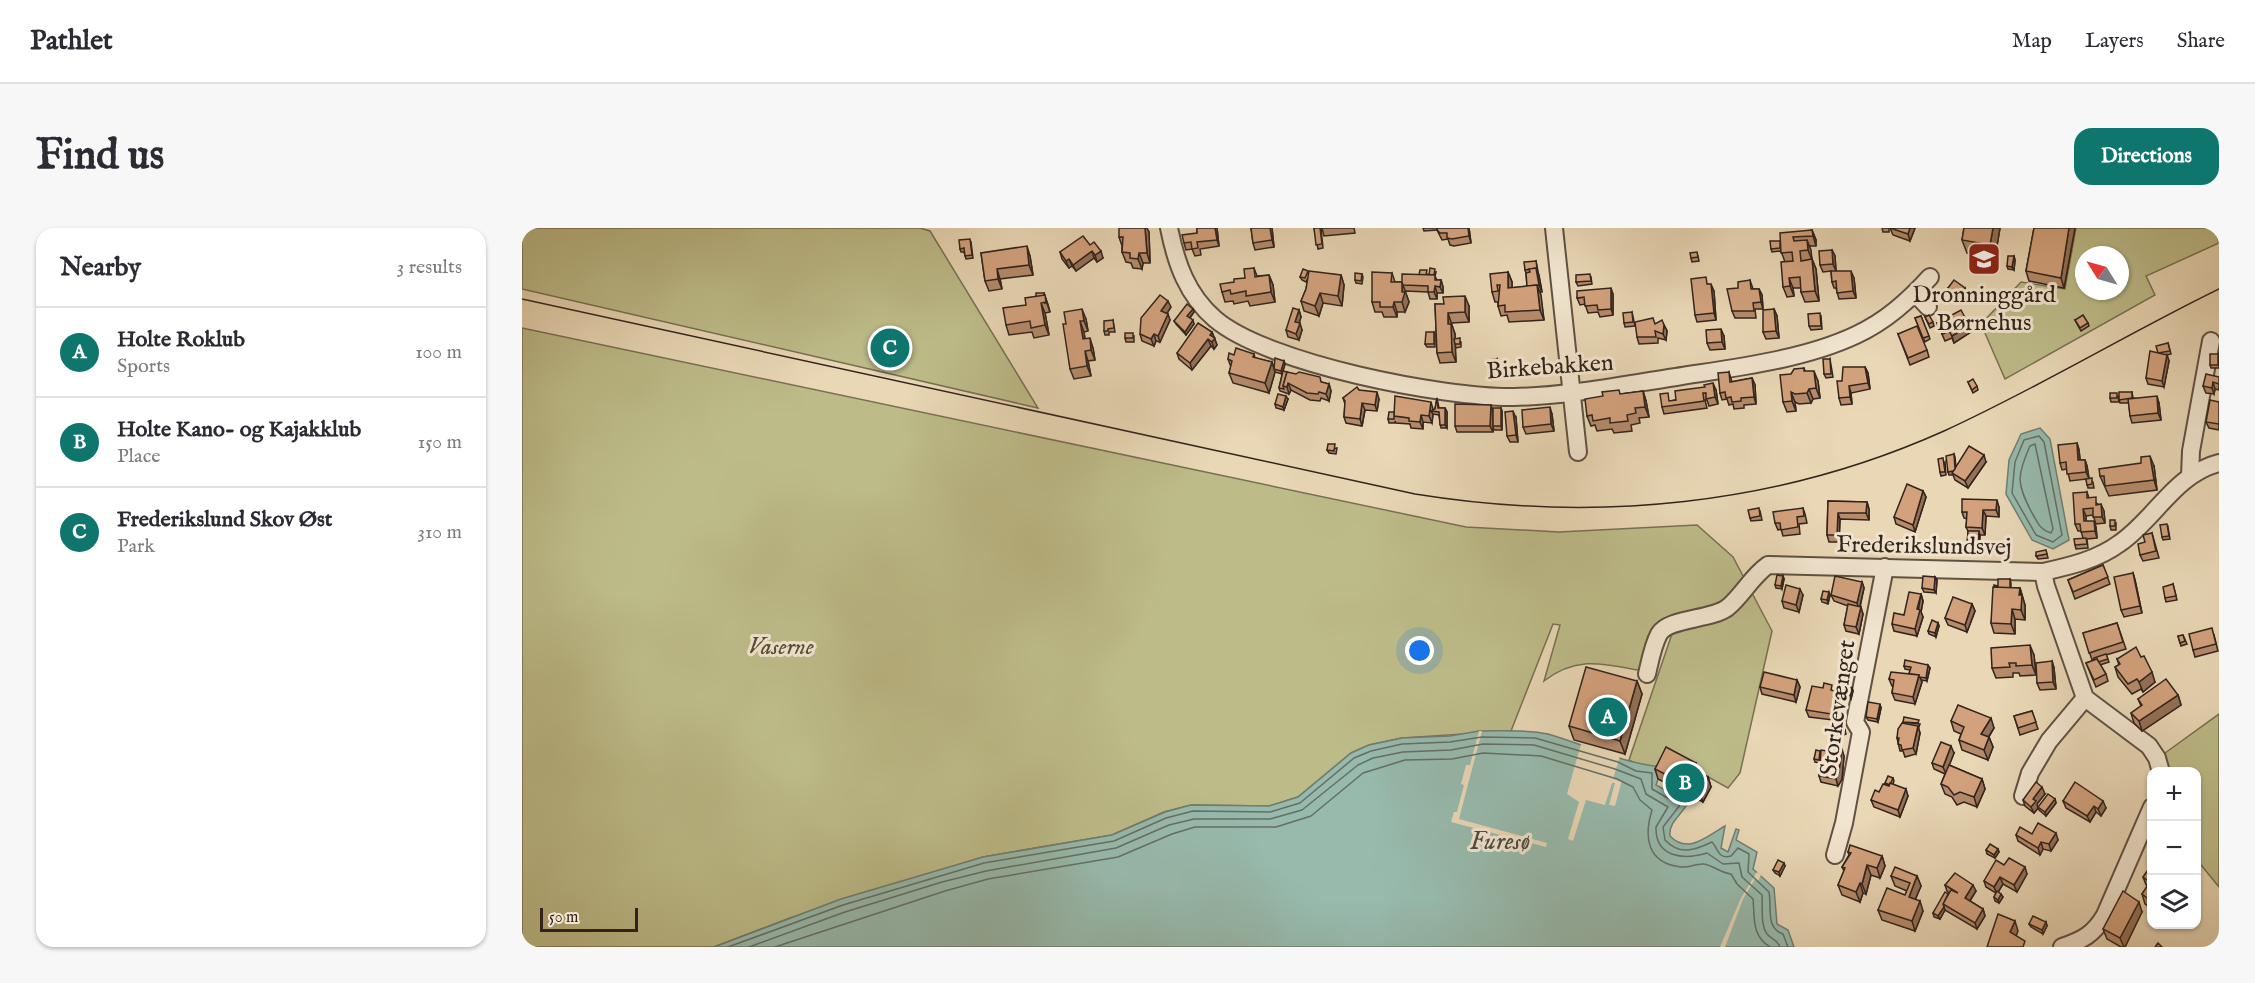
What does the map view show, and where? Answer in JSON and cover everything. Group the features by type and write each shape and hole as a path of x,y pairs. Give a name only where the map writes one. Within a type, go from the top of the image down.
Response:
{"street":[{"name":"Birkebakken","path":"1169,228 1175,258 1187,286 1204,308 1228,328 1271,350 1345,372 1462,393 1512,397 1571,393 1742,367 1822,348 1855,336 1901,308 1930,277"},
{"path":"1554,228 1578,452"},
{"path":"1914,293 1928,307"},
{"path":"2190,476 2191,451 2211,341"},
{"name":"Frederikslundsvej","path":"1647,674 1660,632 1671,624 1710,616 1725,609 1737,599 1754,574 1768,565 2043,572 2074,566 2121,543 2190,476 2219,463"},
{"name":"Storkevænget","path":"1835,855 1844,823 1861,732 1855,722 1885,567"},
{"path":"2043,572 2085,698 2149,746 2160,767"},
{"path":"2023,796 2030,773 2049,741 2085,698"},
{"path":"2068,946 2085,939 2101,923 2147,816"}],"green space":[{"path":"522,228 920,228 930,231 1038,408 522,289"},
{"path":"2076,228 2215,228 2219,243 2146,276 2155,295 2005,379 1981,324 2021,282 2065,289"},
{"name":"Vaserne","path":"522,328 1466,527 1559,532 1697,525 1733,557 1772,631 1740,773 1728,788 1670,756 1663,767 1638,765 1629,760 1674,628 1656,628 1643,671 1604,664 1580,665 1568,667 1544,681 1560,625 1553,624 1511,731 1402,738 1369,745 1351,753 1298,797 1269,806 1191,805 1164,812 1112,835 983,857 790,918 714,947 522,947"},
{"path":"2219,714 2219,887 2201,865 2201,767 2166,767 2165,753"}],"water":[{"path":"2040,428 2050,439 2069,540 2053,549 2032,540 2006,494 2009,460 2021,434"},
{"name":"Furesø","path":"1479,731 1540,732 1619,758 1663,767 1656,785 1688,802 1673,822 1670,836 1684,844 1691,844 1725,826 1721,848 1728,852 1736,829 1739,830 1736,840 1757,852 1753,869 1774,888 1777,924 1788,930 1794,947 714,947 841,899 983,857 1112,835 1165,812 1191,805 1269,806 1298,797 1351,753 1369,745 1402,738 1450,736"}],"pier":[{"path":"1479,731 1482,731 1459,819 1547,843 1546,847 1451,822 1454,812 1457,812 1466,765 1470,765"},
{"path":"1581,744 1620,756 1613,779 1622,780 1615,806 1609,805 1615,783 1612,783 1605,805 1586,800 1573,841 1568,839 1579,802 1567,794"},
{"path":"1757,872 1761,875 1758,881 1755,879 1743,899 1725,947 1720,947 1741,898"}],"building":[{"path":"1119,228 1145,228 1147,253 1139,253 1138,259 1130,258 1130,253 1122,252 1123,237 1119,237"},
{"path":"1197,228 1215,228 1217,240 1197,242 1198,248 1192,249 1191,242 1184,243 1182,235 1197,233"},
{"path":"1251,228 1270,228 1272,240 1253,243"},
{"path":"1314,228 1320,228 1322,244 1316,245"},
{"path":"1438,228 1468,228 1469,236 1447,238 1447,233 1440,233"},
{"path":"1890,228 1910,228 1908,234"},
{"path":"1964,228 1993,228 1990,245 1962,240"},
{"path":"2034,228 2069,228 2061,278 2026,271"},
{"path":"1812,230 1813,236 1793,237 1794,241 1807,240 1808,250 1800,251 1801,261 1812,259 1815,291 1801,292 1800,277 1789,278 1790,286 1783,287 1781,262 1793,261 1792,252 1781,253 1780,233"},
{"path":"1083,236 1090,245 1094,242 1101,251 1095,255 1092,251 1073,265 1069,259 1066,261 1060,252"},
{"path":"970,239 972,255 965,256 964,248 960,249 959,240"},
{"path":"1770,241 1780,241 1780,248 1771,249"},
{"path":"1027,246 1029,265 997,269 998,279 985,281 981,253"},
{"path":"1832,250 1833,264 1820,265 1819,251"},
{"path":"1697,252 1698,257 1691,258 1690,253"},
{"path":"2008,256 2014,256 2012,267 2007,266"},
{"path":"1536,261 1537,268 1525,270 1524,262"},
{"path":"1254,268 1255,277 1269,275 1271,292 1246,296 1246,291 1231,294 1230,290 1222,292 1220,284 1245,278 1244,269"},
{"path":"1430,268 1435,269 1434,275 1429,275"},
{"path":"1536,268 1539,285 1527,286 1526,273 1530,272 1529,269"},
{"path":"1303,269 1308,271 1305,278 1300,277"},
{"path":"1420,270 1427,270 1426,275 1419,275"},
{"path":"1309,271 1341,275 1338,296 1320,293 1315,306 1301,301"},
{"path":"1831,271 1851,271 1853,291 1837,293 1836,281 1832,282"},
{"path":"1372,272 1392,273 1391,282 1402,282 1402,292 1405,292 1402,302 1394,302 1393,307 1380,307 1380,302 1372,302"},
{"path":"1508,272 1508,288 1537,285 1540,310 1505,312 1505,305 1498,306 1500,285 1497,285 1498,291 1492,292 1490,274"},
{"path":"1355,273 1362,274 1361,281 1355,280"},
{"path":"1402,274 1435,275 1435,280 1441,280 1440,287 1435,286 1434,292 1428,292 1428,286 1403,285"},
{"path":"1590,274 1591,281 1576,282 1576,275"},
{"path":"1706,277 1707,284 1711,284 1714,313 1695,315 1691,279"},
{"path":"1750,280 1751,289 1759,289 1761,302 1753,303 1754,311 1732,311 1727,289 1738,288 1738,282"},
{"path":"1954,280 1965,288 1958,297 1948,288"},
{"path":"1611,288 1611,309 1598,310 1597,305 1585,306 1584,297 1577,298 1577,291"},
{"path":"1036,293 1044,293 1044,296 1036,297"},
{"path":"1045,295 1046,302 1041,303 1045,325 1031,328 1030,321 1006,325 1003,308 1026,305 1025,298"},
{"path":"1160,295 1168,301 1161,311 1168,314 1158,336 1154,334 1151,339 1140,334 1141,318"},
{"path":"1465,296 1465,312 1448,313 1448,324 1451,324 1452,352 1437,353 1435,304 1444,304 1443,297"},
{"path":"1187,304 1193,309 1187,316 1193,320 1185,332 1174,321"},
{"path":"1293,308 1299,310 1295,322 1300,323 1296,334 1286,330"},
{"path":"1082,309 1084,321 1080,321 1083,339 1090,338 1091,350 1085,351 1087,366 1070,369 1063,324 1066,324 1064,312"},
{"path":"1774,309 1776,331 1763,332 1763,310"},
{"path":"1961,310 1969,325 1952,336 1949,331 1943,334 1937,323"},
{"path":"1632,312 1633,322 1624,323 1623,313"},
{"path":"1820,313 1821,326 1809,326 1808,314"},
{"path":"1929,315 1933,322 1929,324 1925,317"},
{"path":"2083,315 2088,323 2080,328 2075,320"},
{"path":"1921,316 1929,336 1923,338 1915,318"},
{"path":"1653,318 1655,324 1662,320 1663,334 1655,331 1656,337 1637,337 1635,322"},
{"path":"1113,320 1114,328 1104,331 1104,321"},
{"path":"1198,323 1212,332 1210,335 1215,338 1212,342 1208,339 1190,363 1177,353"},
{"path":"1917,326 1927,350 1908,358 1898,334"},
{"path":"1721,329 1722,342 1707,343 1706,330"},
{"path":"1426,332 1434,332 1434,344 1425,344"},
{"path":"1125,333 1133,333 1133,338 1125,338"},
{"path":"1460,338 1460,344 1455,344 1454,339"},
{"path":"2168,343 2170,351 2158,353 2156,346"},
{"path":"1236,348 1254,354 1253,357 1272,362 1265,383 1229,373 1232,361 1228,359 1229,353 1234,355"},
{"path":"2150,351 2167,355 2162,381 2146,378"},
{"path":"2210,354 2218,354 2218,365 2210,365"},
{"path":"1275,358 1284,361 1281,371 1274,369"},
{"path":"1497,359 1499,371 1490,372 1489,360"},
{"path":"1823,359 1830,359 1831,374 1824,374"},
{"path":"1843,367 1865,367 1868,383 1849,386 1850,397 1839,398 1837,381 1842,381"},
{"path":"1804,368 1804,371 1814,371 1816,388 1809,389 1807,393 1791,392 1792,401 1783,402 1780,375 1791,374 1794,369"},
{"path":"1283,371 1287,372 1284,389 1279,388"},
{"path":"1287,372 1320,377 1321,382 1329,384 1326,394 1307,393 1288,383 1287,387 1283,386"},
{"path":"1729,372 1730,382 1752,378 1754,397 1741,398 1741,401 1732,402 1731,397 1726,398 1725,392 1720,393 1718,373"},
{"path":"2206,374 2219,377 2219,384 2213,382 2212,388 2203,386"},
{"path":"1973,379 1977,386 1972,390 1968,382"},
{"path":"1713,383 1715,397 1706,399 1706,393 1703,393 1704,401 1662,407 1660,394 1668,393 1669,401 1676,400 1675,391 1705,387 1704,385"},
{"path":"1357,387 1359,390 1377,392 1375,405 1362,403 1360,419 1344,417 1345,401 1343,398"},
{"path":"1619,390 1620,394 1643,391 1645,407 1635,408 1636,413 1627,415 1628,421 1610,423 1610,418 1593,421 1592,415 1587,416 1585,399 1603,396 1602,392"},
{"path":"2119,392 2132,392 2132,398 2119,400"},
{"path":"2110,393 2117,393 2117,398 2110,398"},
{"path":"1278,394 1286,396 1283,407 1275,404"},
{"path":"1395,396 1431,402 1429,416 1421,415 1420,422 1394,416"},
{"path":"2157,396 2158,413 2130,416 2128,399"},
{"path":"1437,398 1438,408 1445,408 1445,425 1440,425 1439,412 1431,411 1435,409"},
{"path":"2210,400 2219,402 2219,424 2206,422"},
{"path":"1455,404 1491,405 1490,426 1455,426"},
{"path":"1550,407 1551,424 1523,427 1522,410"},
{"path":"1493,408 1501,408 1501,426 1493,426"},
{"path":"1513,411 1516,435 1507,436 1505,412"},
{"path":"1389,412 1394,412 1394,419 1388,419"},
{"path":"2077,443 2078,460 2085,460 2086,472 2067,474 2066,462 2060,463 2058,445"},
{"path":"1328,444 1335,444 1334,451 1327,450"},
{"path":"1969,446 1984,455 1965,481 1952,473"},
{"path":"1954,454 1955,469 1948,472 1946,456"},
{"path":"2150,456 2154,480 2105,486 2104,476 2100,476 2099,469 2141,463 2141,457"},
{"path":"1943,458 1945,472 1940,472 1938,459"},
{"path":"2092,478 2092,484 2087,485 2086,479"},
{"path":"1907,484 1923,491 1913,525 1894,517"},
{"path":"2087,492 2087,498 2096,497 2096,505 2101,504 2102,517 2093,517 2093,508 2083,509 2084,521 2094,521 2095,531 2081,532 2080,524 2075,524 2073,493"},
{"path":"1962,499 1997,500 1996,510 1983,510 1982,528 1966,527 1967,512 1962,512"},
{"path":"1828,501 1867,502 1866,513 1838,513 1837,535 1827,535"},
{"path":"1759,508 1760,516 1750,518 1748,510"},
{"path":"1803,508 1804,516 1797,517 1798,527 1781,530 1780,523 1775,523 1773,512"},
{"path":"2110,520 2115,520 2115,526 2110,526"},
{"path":"2167,524 2169,536 2162,537 2160,525"},
{"path":"1968,531 1979,531 1978,548 1967,547"},
{"path":"2152,533 2156,551 2140,555 2138,544 2145,542 2143,535"},
{"path":"2086,538 2087,544 2075,545 2074,539"},
{"path":"2046,550 2047,554 2036,556 2036,552"},
{"path":"2103,565 2108,577 2073,592 2068,580"},
{"path":"2133,573 2140,606 2121,610 2114,577"},
{"path":"1777,575 1783,576 1781,586 1775,585"},
{"path":"1835,576 1862,582 1857,603 1831,595"},
{"path":"1923,576 1935,577 1934,590 1922,588"},
{"path":"1998,579 2010,579 2010,588 1994,587 1994,585 1998,586"},
{"path":"2173,584 2176,596 2165,598 2163,587"},
{"path":"1786,585 1800,589 1796,605 1782,601"},
{"path":"1993,587 2020,588 2021,610 2012,609 2011,624 1991,623"},
{"path":"1823,591 1829,592 1827,600 1821,599"},
{"path":"1909,592 1921,594 1915,629 1892,624 1894,613 1904,615"},
{"path":"1953,597 1972,604 1965,625 1945,618"},
{"path":"1848,604 1861,607 1856,627 1844,625"},
{"path":"1932,620 1938,623 1935,633 1928,631"},
{"path":"2117,623 2123,642 2089,653 2083,633"},
{"path":"2212,628 2216,644 2193,650 2189,634"},
{"path":"2183,635 2185,641 2180,643 2178,636"},
{"path":"2030,645 2032,665 2016,666 2016,663 2009,663 2010,667 1992,668 1991,648"},
{"path":"2136,647 2141,657 2144,656 2152,672 2139,682 2137,679 2128,684 2115,667 2120,664 2117,659"},
{"path":"2106,654 2108,659 2098,662 2094,658"},
{"path":"2097,659 2106,674 2094,680 2086,663"},
{"path":"1905,660 1928,665 1926,678 1909,674 1911,667 1904,666"},
{"path":"2052,661 2053,682 2037,683 2036,663"},
{"path":"1586,667 1637,681 1620,741 1569,726"},
{"path":"1764,672 1797,680 1794,695 1760,687"},
{"path":"1891,672 1919,675 1913,697 1892,693 1894,680 1889,679"},
{"path":"2166,679 2178,695 2139,721 2131,713 2142,705 2138,699"},
{"path":"1824,683 1832,685 1831,690 1838,692 1831,714 1806,710 1812,686 1823,688"},
{"path":"1841,686 1852,688 1850,696 1839,694"},
{"path":"1868,702 1880,704 1877,719 1866,717"},
{"path":"1958,705 1991,718 1981,734 1989,737 1984,750 1959,740 1964,727 1951,721"},
{"path":"2032,711 2036,722 2018,728 2014,716"},
{"path":"1904,717 1919,720 1918,723 1903,722"},
{"path":"1842,723 1845,730 1831,736 1828,729"},
{"path":"1902,723 1918,726 1913,748 1902,750 1901,745 1898,744 1898,729"},
{"path":"1941,742 1951,746 1943,767 1932,763"},
{"path":"1828,746 1842,749 1836,779 1819,776 1821,750 1827,751"},
{"path":"1666,747 1696,763 1692,769 1708,777 1699,792 1655,769"},
{"path":"1816,750 1820,751 1819,760 1814,759"},
{"path":"1949,765 1982,779 1974,797 1960,792 1954,795 1948,787 1941,784"},
{"path":"1888,776 1893,778 1890,785 1885,783"},
{"path":"2036,782 2042,787 2033,799 2036,801 2031,807 2023,800"},
{"path":"2075,782 2103,801 2098,809 2094,806 2087,816 2063,801"},
{"path":"1890,783 1906,789 1898,810 1871,800 1875,790 1879,792 1883,784 1889,786"},
{"path":"2048,794 2055,799 2045,812 2038,807"},
{"path":"2038,823 2056,833 2049,844 2041,842 2038,848 2016,835 2020,827 2032,834"},
{"path":"1990,844 1998,849 1994,855 1986,850"},
{"path":"1850,845 1882,856 1877,868 1867,865 1862,884 1860,883 1856,892 1838,885 1845,868 1842,867 1851,853 1848,852"},
{"path":"2009,858 2025,867 2014,885 2000,877 1994,887 1984,881 1996,860 2004,865"},
{"path":"1778,860 1784,863 1779,872 1773,870"},
{"path":"1895,867 1917,876 1909,897 1920,901 1912,921 1878,910 1887,888 1905,895 1910,883 1891,876"},
{"path":"1955,873 1973,885 1965,898 1983,909 1975,923 1943,904 1951,890 1958,893 1945,885"},
{"path":"2147,886 2147,898 2142,894"},
{"path":"1997,891 2001,894 1998,900 1994,897"},
{"path":"2123,891 2139,902 2120,938 2103,929"},
{"path":"1945,892 1948,894 1938,916 1933,913"},
{"path":"1998,914 2015,921 2010,932 2025,941 2023,947 1987,947"},
{"path":"2033,916 2046,922 2042,930 2029,924"}],"tram line":[{"path":"522,299 1415,494 1483,503 1550,507 1617,507 1684,502 1751,492 1816,477 1881,456 1944,431 1979,414 2219,289"}],"place":[{"name":"Dronninggård Børnehus","path":"1984,259"},
{"name":"Frederikslund Skov Øst","path":"890,348"},
{"name":"Holte Roklub","path":"1608,717"},
{"name":"Holte Kano- og Kajakklub","path":"1685,783"}]}
